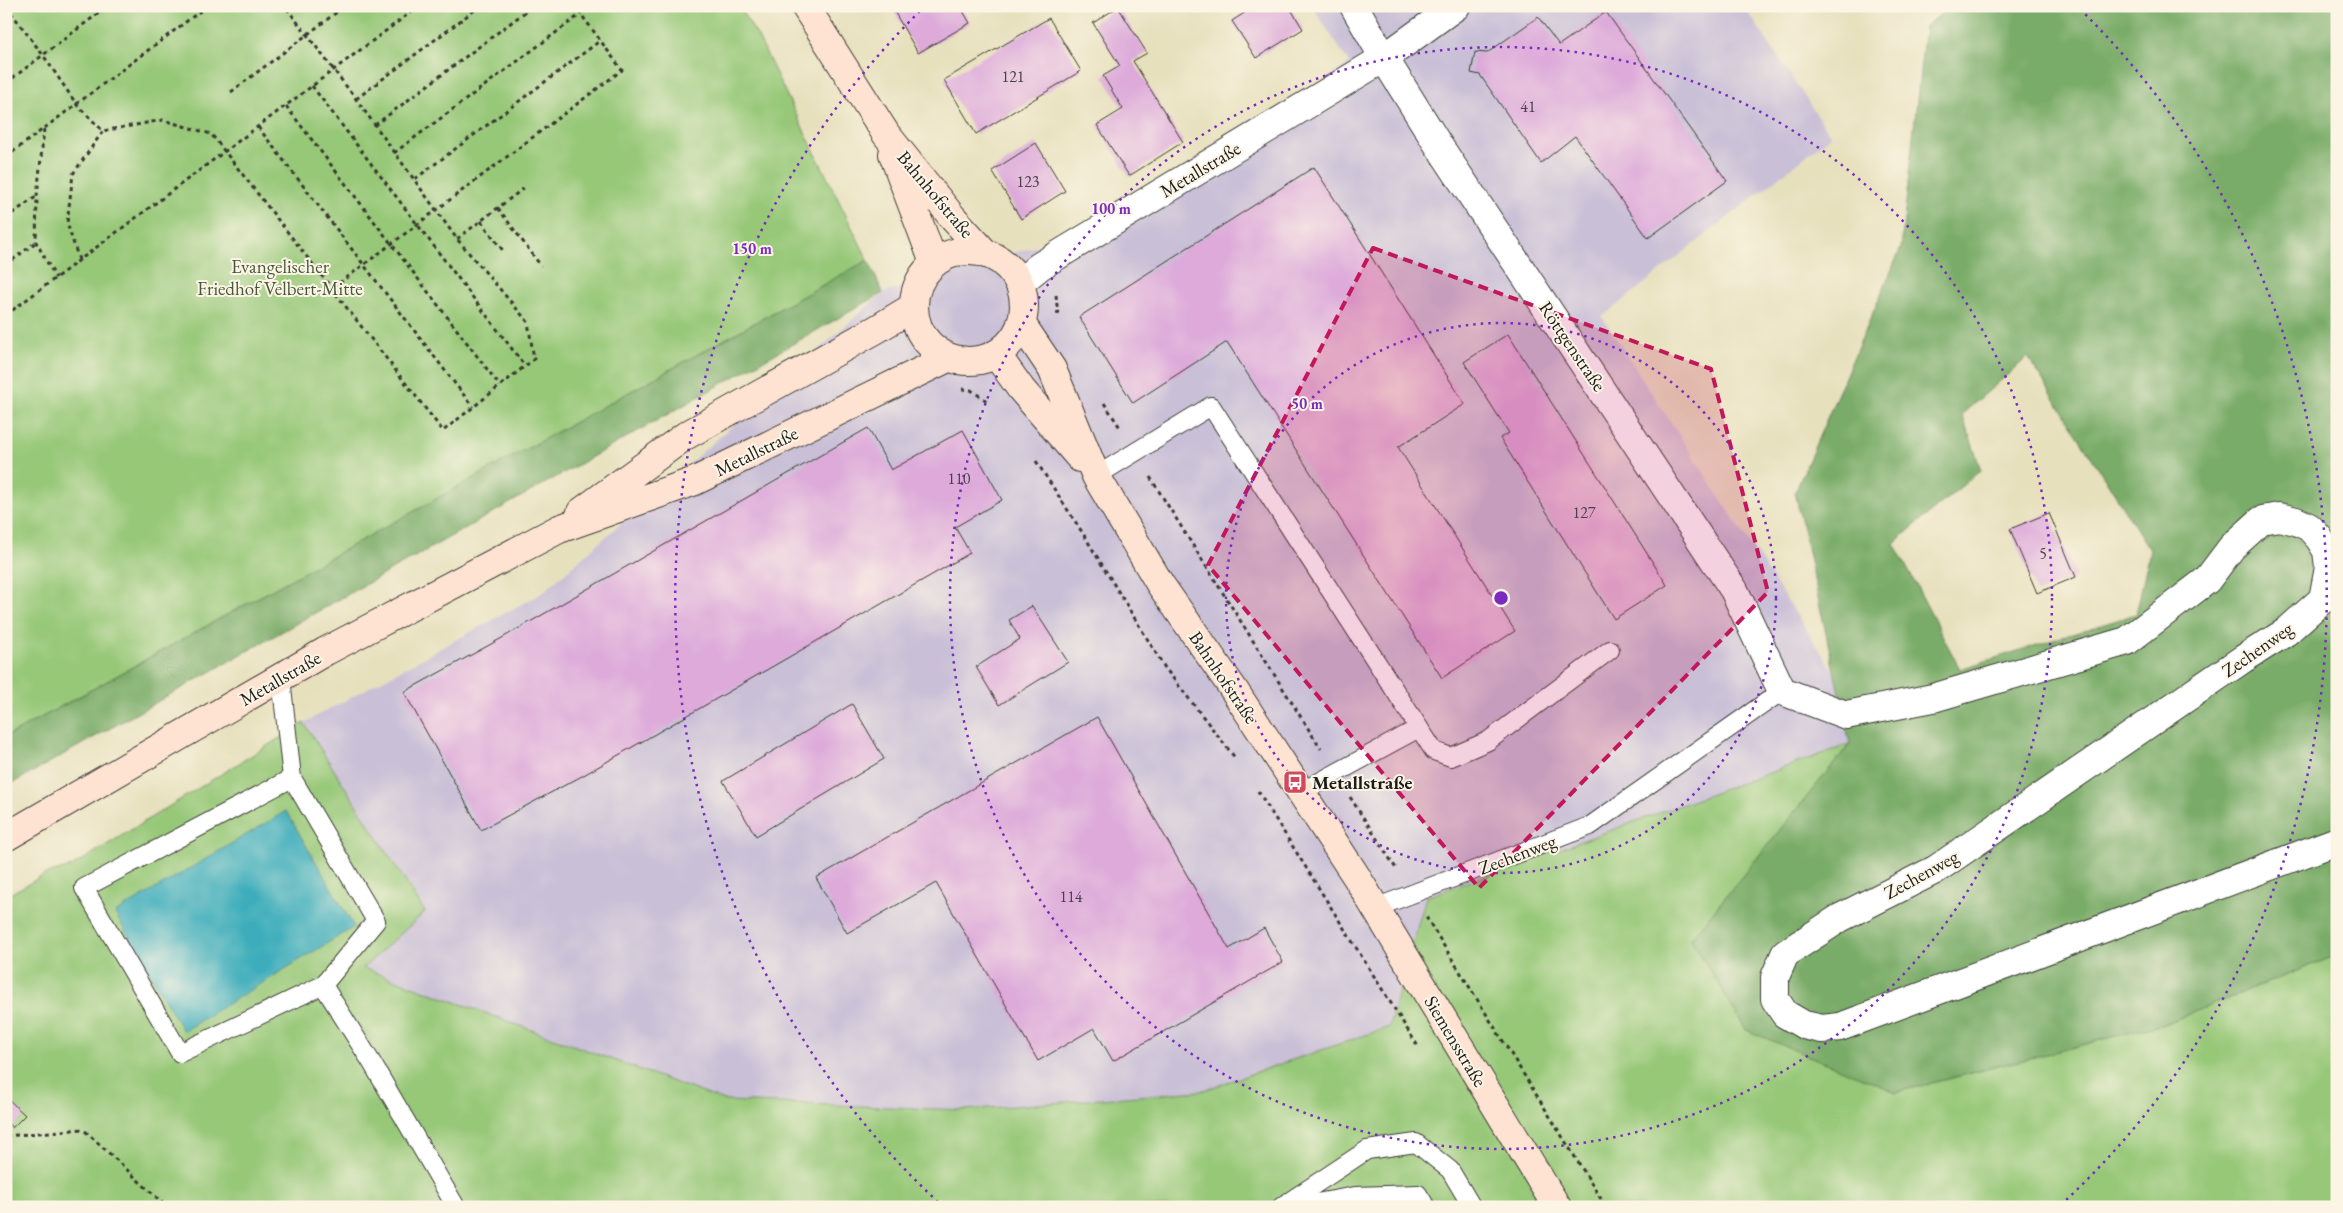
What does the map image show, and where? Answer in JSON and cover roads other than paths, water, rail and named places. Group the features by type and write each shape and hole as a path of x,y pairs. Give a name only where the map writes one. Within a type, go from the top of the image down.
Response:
{"street":[{"name":"Bahnhofstraße","path":"804,6 886,134 953,218 986,254"},
{"name":"Röttgenstraße","path":"1354,6 1384,58 1734,590 1782,691"},
{"name":"Metallstraße","path":"1019,283 1040,266 1384,58 1456,6"},
{"name":"Bahnhofstraße","path":"886,134 934,263"},
{"path":"961,251 986,254 999,260 1019,283 1022,296 1021,323 1008,344 996,354 978,361 948,358 922,336 913,307 918,281 934,263 943,257 961,251"},
{"name":"Metallstraße","path":"6,837 335,646 559,528 685,436 913,307"},
{"name":"Bahnhofstraße","path":"1021,323 1052,370 1096,476 1160,584 1232,687 1356,876"},
{"name":"Bahnhofstraße","path":"996,354 1021,389 1096,476"},
{"name":"Metallstraße","path":"559,528 694,481 948,358"},
{"name":"Zechenweg","path":"1782,691 1846,715 1932,698 2127,641 2207,580 2232,547 2262,520 2279,517 2309,527 2320,538 2327,551 2329,567 2323,599 2286,632 2243,659 1935,870 1840,918 1785,954 1775,977 1775,999 1785,1014 1804,1025 1822,1029 1840,1027 2337,841"},
{"name":"Siemensstraße","path":"1356,876 1557,1207"}],"lane":[{"path":"1096,476 1211,406 1434,751 1451,757 1488,741 1610,650"},
{"path":"281,678 292,778 376,921 323,985 180,1053 84,888 292,778"},
{"name":"Zechenweg","path":"1375,908 1590,826 1782,691"},
{"path":"1301,792 1419,728"},
{"path":"323,985 372,1063 456,1207"},
{"path":"1281,1207 1366,1150 1416,1143 1450,1170 1472,1207"},
{"path":"1294,1207 1355,1196 1418,1194 1426,1207"}],"water":[{"path":"286,811 354,927 183,1031 115,913"}],"place":[{"name":"Metallstraße","path":"1295,782"}],"park label":[{"name":"Evangelischer Friedhof Velbert-Mitte","path":"280,277"}]}
